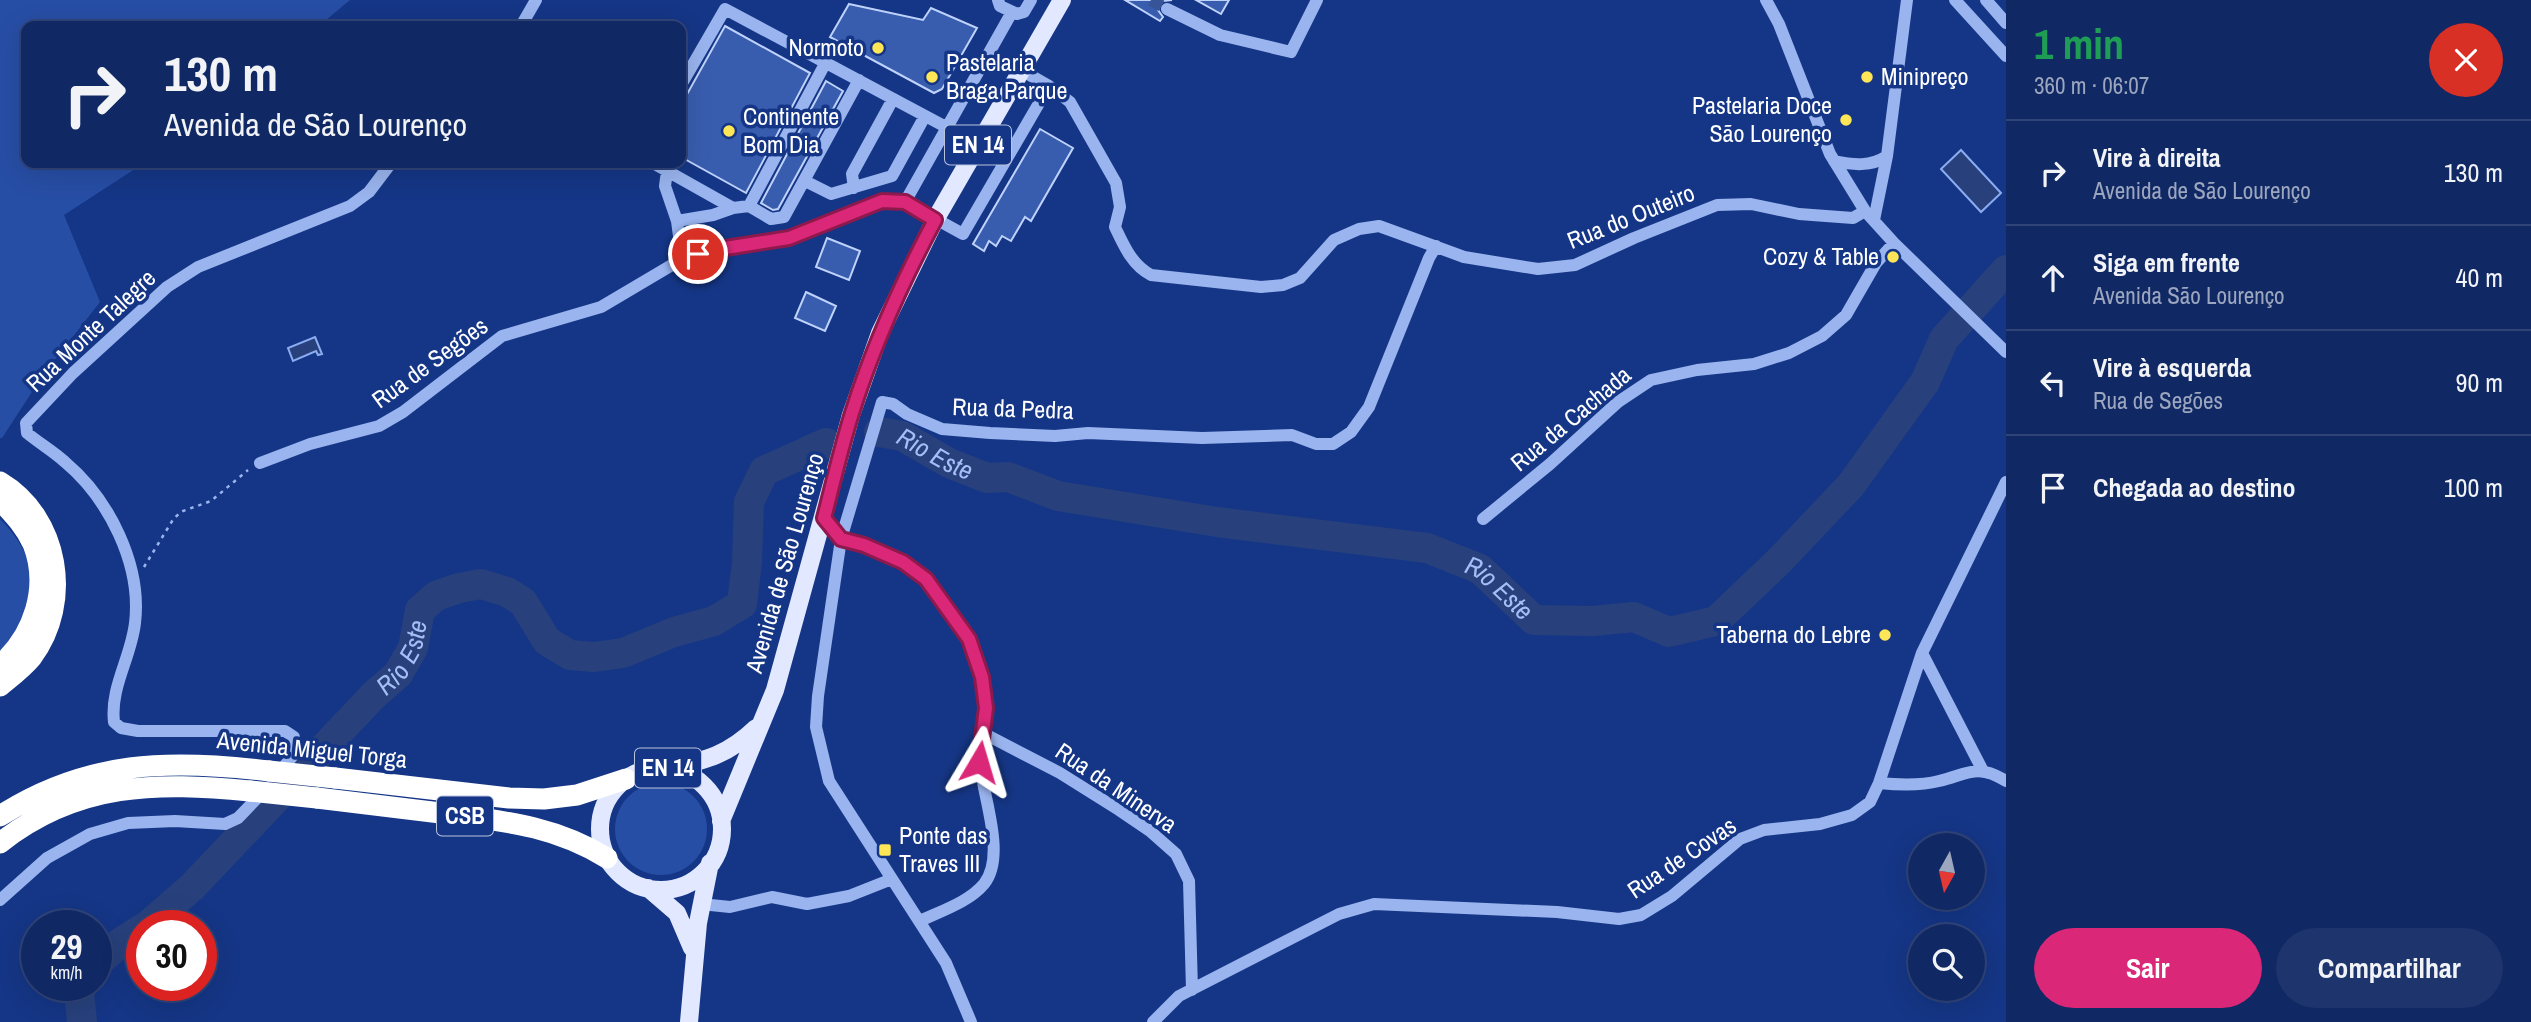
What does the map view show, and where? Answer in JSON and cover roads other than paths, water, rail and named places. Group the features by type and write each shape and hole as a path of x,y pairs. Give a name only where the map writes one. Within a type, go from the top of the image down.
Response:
{"highway":[{"path":"0,482 23,500 36,516 45,534 52,556 55,596 49,620 32,657 0,686"},
{"path":"0,500 20,522 33,545 39,585 32,624 21,643 0,665"},
{"name":"Avenida Miguel Torga","path":"0,816 49,789 114,769 148,764 269,771 509,798 544,799 578,795 626,779"},
{"name":"Avenida Miguel Torga","path":"0,842 36,819 69,804 101,794 169,785 250,790 532,827 566,836 607,858"}],"main road":[{"name":"EN 14","path":"935,220 1058,6"},
{"name":"Avenida de São Lourenço","path":"689,1022 701,904 710,863 718,849 721,821 775,690 851,415 891,308 935,220"},
{"name":"Avenida de São Lourenço","path":"626,779 649,769 669,768 712,758 744,740 761,724"},
{"name":"EN 14","path":"669,768 687,774 703,785 712,796 721,821"},
{"name":"EN 14","path":"607,858 600,840 600,821 605,803 616,787 626,779"},
{"name":"Avenida de São Lourenço","path":"607,858 619,873 635,884 647,888 677,913 690,940 694,959"},
{"path":"647,888 667,890 681,887 693,880 710,863"}],"street":[{"path":"524,21 536,0"},
{"path":"999,0 1000,6 1017,14 1024,12 1034,0 1058,6"},
{"path":"1167,9 1220,35 1291,52 1317,0"},
{"path":"1766,0 1779,24 1834,161 1870,216 1894,243 2006,352"},
{"path":"1870,216 1888,156 1907,0"},
{"path":"1955,0 2006,56"},
{"path":"1986,0 2006,23"},
{"path":"686,76 725,9 946,127"},
{"path":"1012,12 905,202 963,234 1049,86"},
{"path":"749,206 826,62"},
{"name":"Rua do Outeiro","path":"1021,71 1049,86 1070,102 1111,173 1120,198 1115,227 1133,260 1141,270 1151,275 1261,287 1283,285 1300,278 1334,240 1359,229 1379,226 1464,257 1538,269 1575,265 1717,205 1751,204 1800,214 1853,218 1870,216"},
{"path":"677,222 749,206 771,219 784,217 859,80"},
{"path":"854,188 852,174 893,99"},
{"path":"805,181 831,194 892,176 925,116"},
{"path":"1834,161 1850,164 1877,163 1888,156"},
{"name":"Rua Monte Talegre","path":"0,900 47,858 90,834 128,823 175,821 225,824 238,818 295,753 294,737 285,731 138,731 121,728 114,722 114,694 129,651 135,622 133,579 122,540 106,508 65,462 27,433 26,423 73,373 167,287 198,267 350,206 369,192 387,168"},
{"path":"662,168 733,208"},
{"path":"667,171 665,186 677,222 682,259"},
{"name":"Rua de Segões","path":"260,463 310,444 379,426 403,412 502,336 601,307 682,259 713,250 789,238 882,201 905,202"},
{"name":"Rua da Cachada","path":"1483,519 1550,464 1618,402 1651,380 1697,370 1754,364 1789,354 1822,337 1846,315 1876,263 1894,243"},
{"name":"Rua da Pedra","path":"841,539 882,402 893,404 907,414 942,429 990,433 1055,436 1088,433 1202,438 1292,435 1316,444 1333,444 1342,440 1360,422 1369,407 1436,246"},
{"name":"Rua de Covas","path":"1153,1022 1179,996 1339,914 1374,904 1557,912 1619,919 1641,915 1672,896 1740,839 1763,830 1820,824 1852,815 1870,802 1879,783 1922,653 2006,481"},
{"path":"824,518 841,539 864,545 903,562 926,579 969,639 982,677 986,708 979,762 995,840 992,863 985,883 963,900 920,921"},
{"path":"841,539 818,696 816,727 829,782 946,963 971,1022"},
{"path":"1922,653 1983,771"},
{"name":"Rua da Minerva","path":"983,733 1060,773 1108,803 1150,831 1176,854 1189,881 1192,990"},
{"path":"1879,783 1903,785 1938,782 1969,771 1991,772 2006,781"},
{"path":"701,904 730,907 772,897 807,904 849,896 892,879"}],"waterway":[{"name":"Rio Este","path":"879,432 902,436 949,463 987,478 1008,477 1058,496 1217,522 1427,548 1480,569 1534,620 1593,621 1634,617 1669,632 1716,621 1779,561 1851,485 1925,382 1944,339 2006,270"},
{"name":"Rio Este","path":"165,910 192,887 373,696 398,674 413,648 420,610 436,596 481,584 507,592 523,602 547,641 570,655 594,657 623,653 674,632 714,621 742,604 747,562 749,502 764,471 826,443"},
{"name":"Rio Este","path":"112,950 126,939"},
{"name":"Rio Este","path":"80,1001 82,1022"}],"tunnel":[{"path":"1151,0 1167,9"}],"place":[{"name":"Normoto","path":"878,48"},
{"name":"Pastelaria Braga Parque","path":"932,77"},
{"name":"Minipreço","path":"1867,77"},
{"name":"Pastelaria Doce São Lourenço","path":"1846,120"},
{"name":"Continente Bom Dia","path":"729,131"},
{"name":"Cozy & Table","path":"1893,257"},
{"name":"Taberna do Lebre","path":"1885,635"},
{"name":"Ponte das Traves III","path":"885,850"}]}
